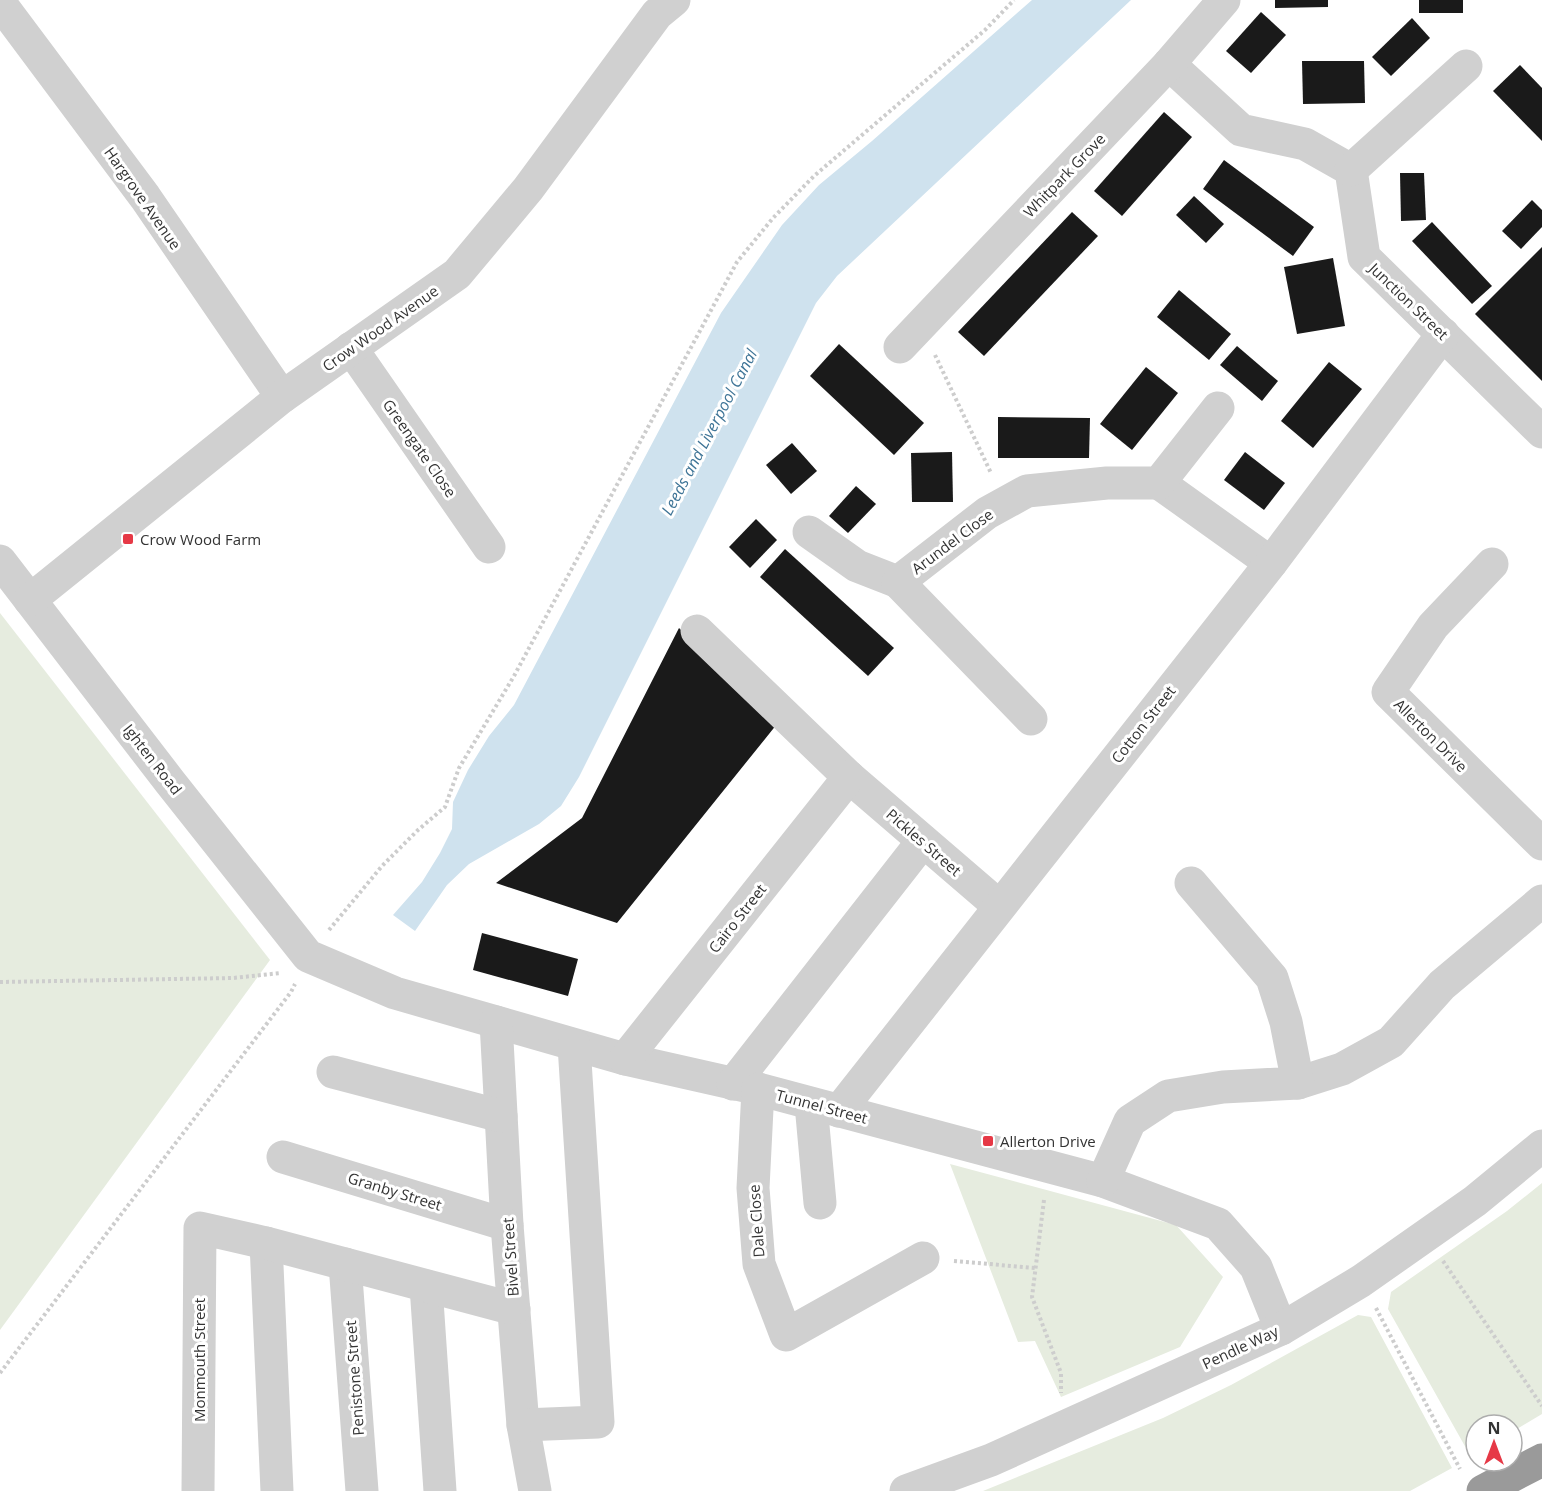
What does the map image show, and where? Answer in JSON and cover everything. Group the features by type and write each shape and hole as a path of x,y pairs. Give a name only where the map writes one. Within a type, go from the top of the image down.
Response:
{"highway":[{"path":"1472,1481 1542,1460"}],"street":[{"name":"Crow Wood Avenue","path":"30,600 282,397 457,274 528,189 657,14 674,0"},
{"name":"Whitpark Grove","path":"911,336 1169,64 1224,0"},
{"name":"Hargrove Avenue","path":"0,3 145,197 282,397"},
{"path":"1169,64 1241,130 1305,144 1351,170 1466,66"},
{"name":"Junction Street","path":"1351,170 1364,257 1542,432"},
{"name":"Cotton Street","path":"825,1108 999,906 1271,563 1443,334"},
{"name":"Greengate Close","path":"351,348 489,548"},
{"path":"1218,408 1159,483 1271,563"},
{"name":"Arundel Close","path":"1031,719 898,582 987,513 1027,491 1107,483 1159,483"},
{"path":"809,532 857,566 898,582"},
{"name":"Ighten Road","path":"0,561 170,782 304,963"},
{"name":"Allerton Drive","path":"1491,564 1433,626 1388,692 1542,844"},
{"name":"Pickles Street","path":"697,631 849,777 999,906"},
{"name":"Cairo Street","path":"625,1059 849,777"},
{"path":"746,1086 923,841"},
{"path":"1191,883 1272,978 1286,1022 1298,1083"},
{"path":"1104,1181 1130,1121 1168,1096 1223,1087 1298,1083 1342,1070 1391,1042 1442,985 1542,902"},
{"name":"Tunnel Street","path":"304,963 395,993 625,1059 746,1086 1104,1181 1218,1224 1256,1267 1281,1329"},
{"name":"Bivel Street","path":"496,1022 507,1225 523,1425 535,1491"},
{"path":"523,1425 598,1422 574,1045"},
{"path":"333,1072 501,1116"},
{"name":"Dale Close","path":"746,1086 759,1264 786,1335 923,1258"},
{"path":"820,1203 825,1108"},
{"name":"Pendle Way","path":"906,1491 991,1460 1281,1329 1361,1281 1475,1201 1542,1146"},
{"name":"Granby Street","path":"283,1157 507,1225"},
{"name":"Monmouth Street","path":"198,1491 200,1228 266,1243"},
{"path":"277,1491 266,1243 514,1309"},
{"name":"Penistone Street","path":"345,1264 362,1491"},
{"path":"426,1286 440,1491"}],"path":[{"path":"0,1373 291,992 304,963 382,866 445,807 459,768 525,656 737,262 773,218 814,176 985,30 1014,0"},
{"path":"911,336 1005,504"},
{"path":"0,982 233,978 304,963"},
{"path":"1048,1166 1032,1297 1061,1373 1061,1428"},
{"path":"1425,1236 1542,1406"},
{"path":"923,1258 1035,1268"},
{"path":"1380,1317 1472,1481"}],"shaded area":[{"path":"0,613 270,960 0,1330"},
{"path":"950,1164 1176,1225 1223,1277 1180,1347 1061,1397 1035,1341 1018,1342"},
{"path":"1542,1183 1542,1414 1524,1425 1524,1413 1464,1413 1464,1445 1388,1309 1391,1292 1507,1211"},
{"path":"1358,1315 1371,1317 1452,1468 1410,1491 983,1491 1163,1418 1231,1385"}],"water":[{"name":"Leeds and Liverpool Canal","path":"1032,0 1131,0 837,276 816,303 579,777 561,806 539,824 469,864 447,885 415,931 393,915 422,882 440,853 452,829 453,802 468,770 489,736 514,705 721,313 782,225 819,185"}],"building":[{"path":"1275,0 1328,0 1328,7 1275,8"},
{"path":"1419,0 1463,0 1463,13 1419,13"},
{"path":"1261,12 1286,35 1251,73 1226,51"},
{"path":"1412,18 1430,38 1391,76 1372,57"},
{"path":"1302,61 1364,61 1365,103 1303,104"},
{"path":"1520,65 1542,88 1542,141 1493,91"},
{"path":"1164,112 1192,137 1122,216 1094,191"},
{"path":"1224,160 1314,227 1293,256 1203,189"},
{"path":"1400,173 1424,173 1426,220 1401,221"},
{"path":"1194,196 1224,224 1206,243 1176,215"},
{"path":"1532,200 1542,210 1542,227 1521,249 1502,231"},
{"path":"1072,212 1098,236 984,356 958,332"},
{"path":"1432,222 1492,286 1472,304 1412,241"},
{"path":"1542,247 1542,381 1475,314"},
{"path":"1333,258 1345,326 1297,334 1284,267"},
{"path":"1179,290 1231,334 1209,360 1157,317"},
{"path":"839,344 924,423 894,455 810,376"},
{"path":"1237,346 1278,381 1262,401 1220,365"},
{"path":"1329,362 1362,389 1313,448 1281,421"},
{"path":"1146,367 1178,393 1132,450 1100,424"},
{"path":"998,417 1090,418 1089,458 998,458"},
{"path":"792,443 817,471 791,494 766,465"},
{"path":"952,452 953,502 912,502 911,453"},
{"path":"1245,452 1285,483 1264,510 1224,480"},
{"path":"856,486 876,504 848,533 829,516"},
{"path":"756,519 777,540 750,568 729,547"},
{"path":"785,549 894,648 868,676 760,577"},
{"path":"679,628 777,724 617,923 496,883 582,818"},
{"path":"482,933 578,959 568,996 473,970"}],"place":[{"name":"Crow Wood Farm","path":"128,539"},
{"name":"Allerton Drive","path":"988,1141"}]}
